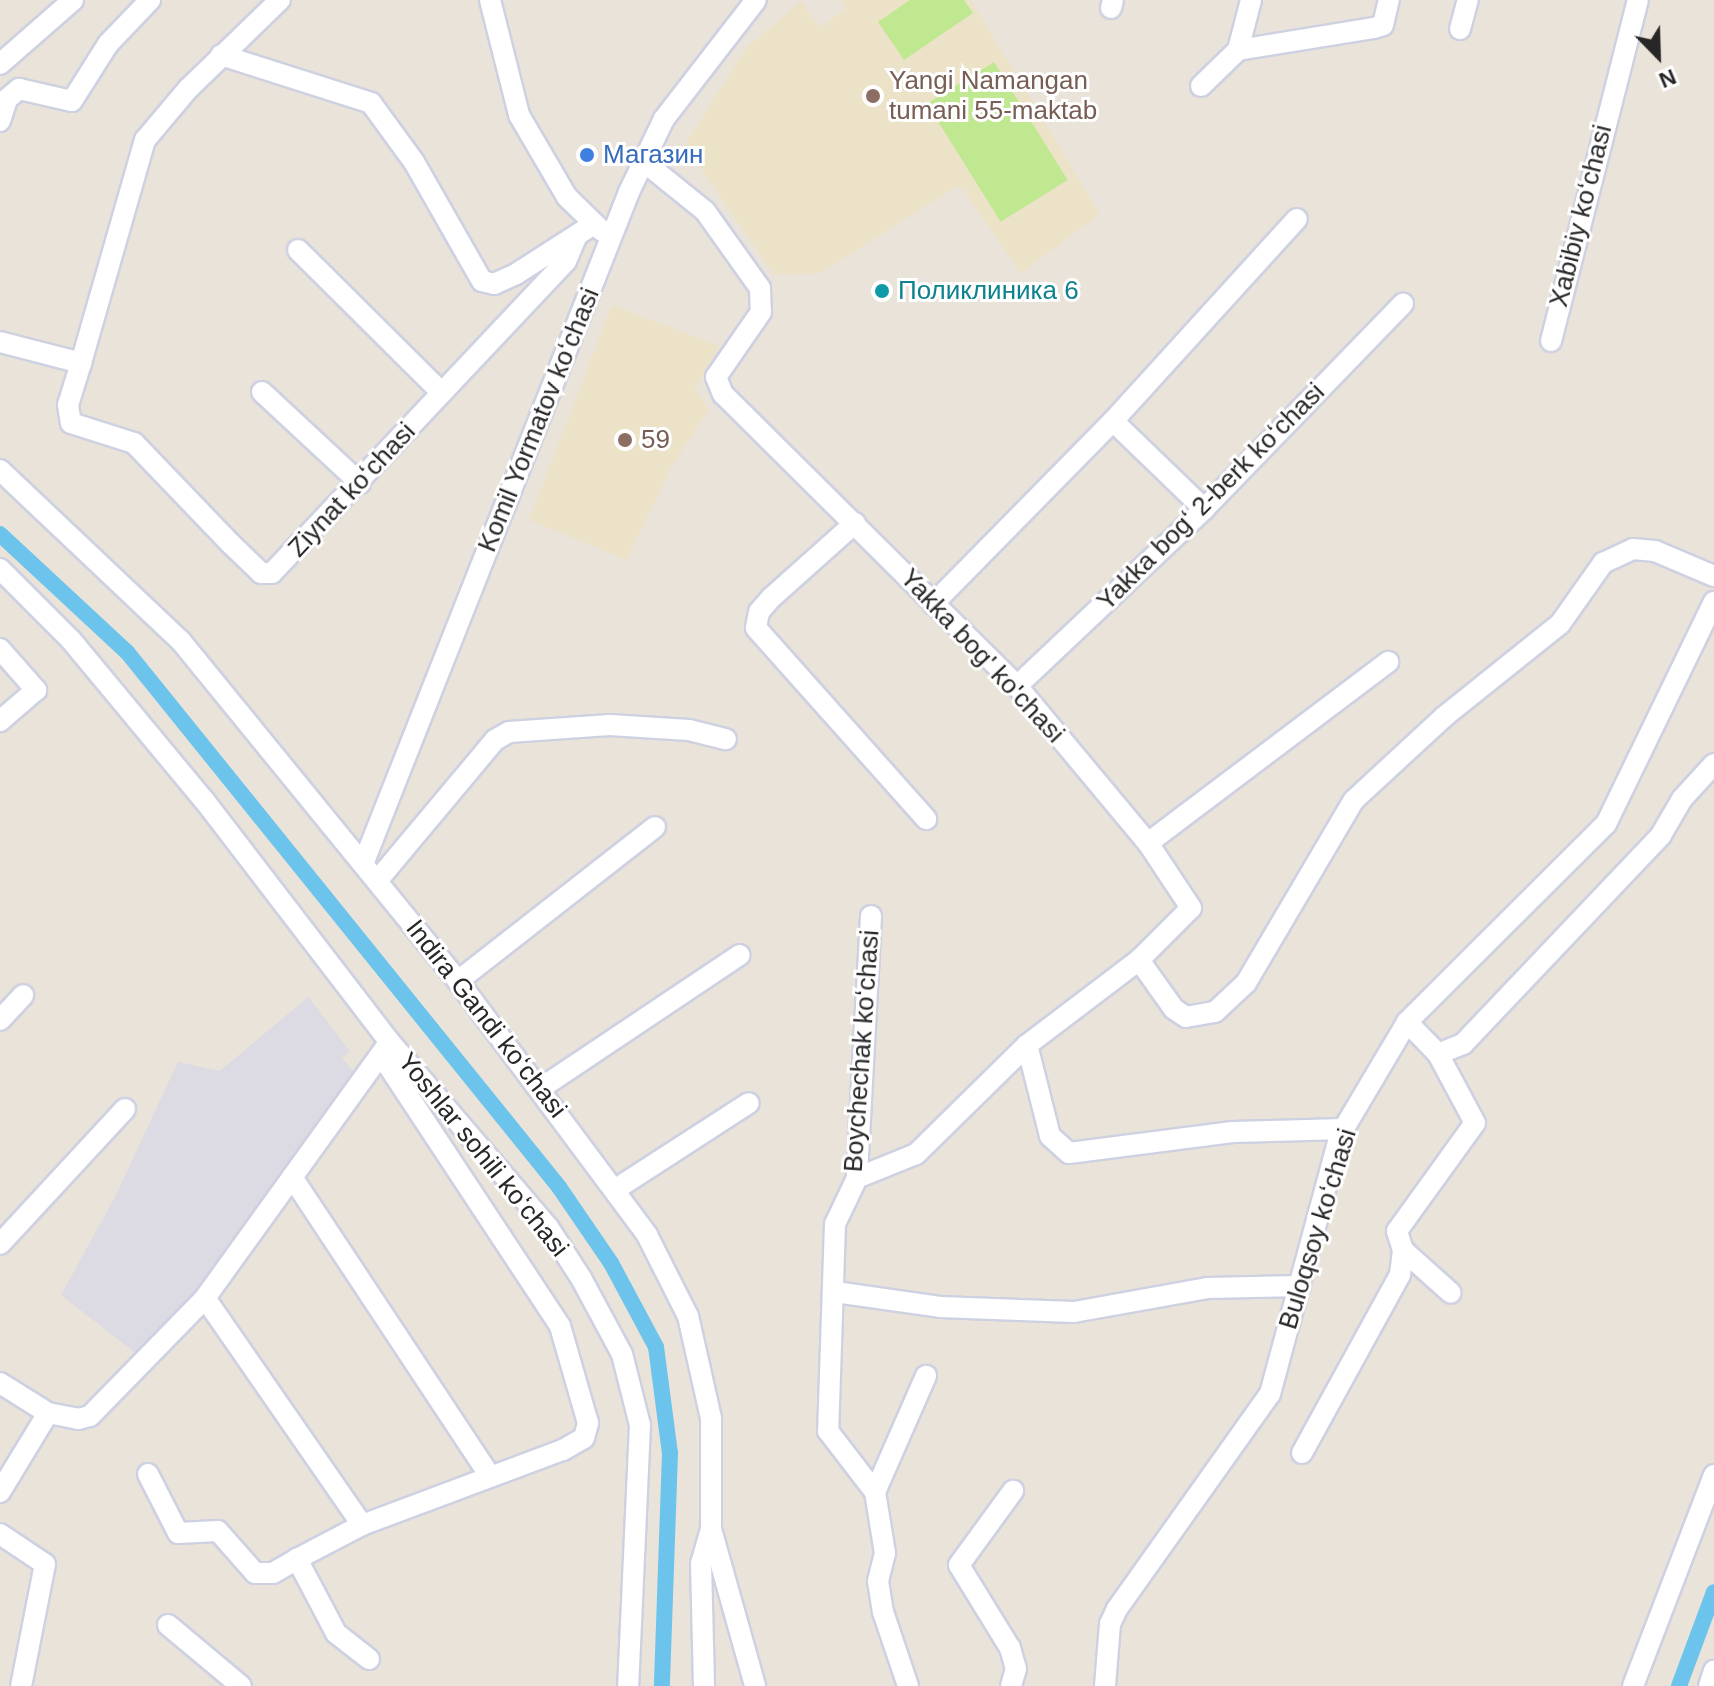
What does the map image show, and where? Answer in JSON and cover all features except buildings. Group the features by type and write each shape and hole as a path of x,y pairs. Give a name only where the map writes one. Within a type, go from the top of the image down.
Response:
{"street":[{"path":"0,64 73,0"},
{"path":"0,121 7,99 19,89 72,101 108,44 150,0"},
{"name":"Ziynat koʻchasi","path":"280,0 221,55 145,140 68,405 71,423 134,443 167,482 261,573 272,573 287,561 566,261 577,235"},
{"path":"490,0 519,115 567,197 610,239"},
{"name":"Komil Yormatov koʻchasi","path":"363,864 643,161 664,119 756,0"},
{"path":"1201,86 1238,50 1251,0"},
{"path":"1238,50 1348,35 1383,25 1389,0"},
{"path":"1460,29 1468,0"},
{"name":"Xabibiy koʻchasi","path":"1551,341 1638,0"},
{"name":"Ziynat koʻchasi","path":"221,55 371,103 414,162 482,281 494,284 516,274 594,224"},
{"name":"Yakka bog' ko'chasi","path":"643,161 705,211 760,288 761,312 716,377 723,394 1017,686 1148,843 1191,908 1139,960 1027,1045 916,1154 857,1178"},
{"path":"933,604 1113,421 1297,219"},
{"path":"298,250 441,392"},
{"name":"Yakka bogʻ 2-berk koʻchasi","path":"1017,686 1204,509 1403,304"},
{"path":"0,342 81,363"},
{"path":"262,392 360,483"},
{"path":"1113,421 1204,509"},
{"name":"Indira Gandi koʻchasi","path":"0,470 180,640 458,981 541,1088 616,1189 669,1275 699,1352 714,1449 711,1529 701,1563 704,1686"},
{"path":"855,523 771,598 759,612 756,628 926,819"},
{"path":"1139,960 1174,1009 1186,1017 1215,1012 1246,983 1354,800 1445,716 1560,624 1603,563 1633,549 1655,551 1714,576"},
{"name":"Yoshlar sohili koʻchasi","path":"0,569 71,640 204,800 386,1050 560,1326 582,1390 588,1423 584,1438 362,1525 273,1573 255,1573 218,1531 178,1533 148,1474"},
{"name":"Buloqsoy koʻchasi","path":"1105,1686 1110,1624 1270,1394 1344,1129 1407,1022 1606,824 1714,602"},
{"path":"0,649 36,690 0,721"},
{"path":"1148,843 1388,662"},
{"path":"377,881 495,740 509,732 610,725 689,730 726,739"},
{"path":"1438,1054 1463,1044 1563,940 1661,835 1682,799 1714,764"},
{"path":"458,981 655,827"},
{"name":"Boychechak koʻchasi","path":"871,916 857,1178 835,1224 828,1431 875,1492 885,1553 878,1581 883,1612 908,1686"},
{"path":"541,1088 740,955"},
{"path":"0,1020 23,995"},
{"path":"1407,1022 1438,1054 1475,1123 1397,1231 1403,1250 1451,1293"},
{"path":"1027,1045 1050,1136 1069,1153 1233,1132 1344,1129"},
{"name":"Yoshlar sohili koʻchasi","path":"48,1413 78,1419 90,1416 205,1298 386,1050"},
{"name":"Yoshlar sohili koʻchasi","path":"386,1050 548,1227 622,1354 640,1425 628,1686"},
{"path":"616,1189 749,1103"},
{"path":"0,1244 125,1109"},
{"path":"292,1177 490,1476"},
{"path":"1302,1453 1392,1292 1403,1250"},
{"path":"835,1292 940,1307 1074,1312 1207,1288 1300,1286"},
{"path":"205,1298 362,1525"},
{"path":"875,1492 926,1376"},
{"path":"0,1383 48,1413 0,1492"},
{"path":"1633,1686 1714,1475"},
{"path":"1011,1686 1016,1669 1010,1648 959,1565 1013,1491"},
{"path":"711,1529 755,1686"},
{"path":"0,1534 45,1564 21,1686"},
{"path":"297,1559 336,1633 369,1659"},
{"path":"168,1625 241,1686"},
{"path":"1709,1686 1714,1671"}],"shaded area":[{"name":"Yangi Namangan tumani 55-maktab","path":"840,0 971,0 1100,214 1021,273 959,185 821,273 774,275 685,145 746,48 801,1 820,27 846,8"},
{"name":"59","path":"612,305 720,346 695,387 709,410 670,469 627,560 529,520"},
{"path":"308,997 350,1051 342,1058 358,1076 229,1259 138,1355 61,1295 115,1197 178,1062 220,1071"}],"green space":[{"path":"910,0 964,0 973,13 904,60 878,22"},
{"path":"994,62 1068,180 1001,222 927,104"}],"waterway":[{"path":"0,534 127,652 559,1187 611,1263 656,1347 670,1453 662,1686"},
{"path":"1679,1686 1714,1592"}],"place":[{"name":"Yangi Namangan tumani 55-maktab","path":"873,96"},
{"name":"Магазин","path":"587,155"},
{"name":"Поликлиника 6","path":"882,291"},
{"name":"59","path":"625,440"}]}
